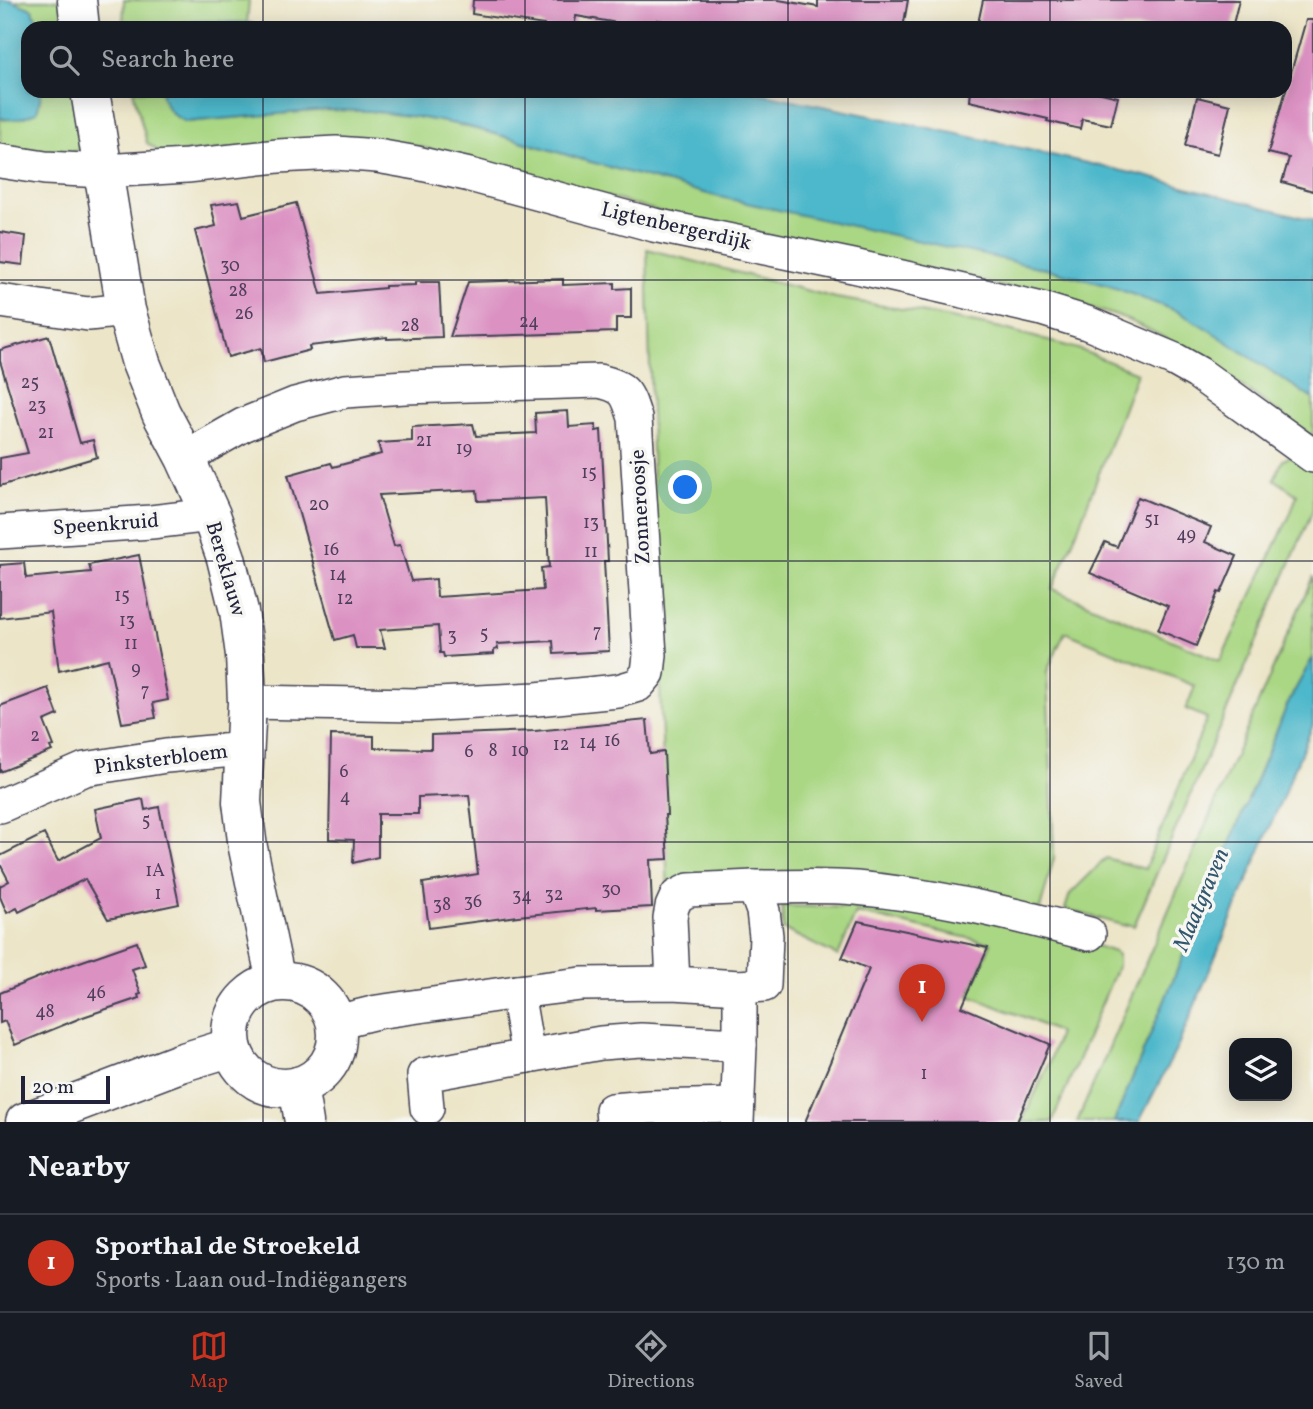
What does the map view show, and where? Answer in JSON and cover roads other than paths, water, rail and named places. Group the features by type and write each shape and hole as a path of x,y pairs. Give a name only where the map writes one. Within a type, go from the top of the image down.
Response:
{"street":[{"path":"77,0 79,21"},
{"name":"Bereklauw","path":"91,98 126,310 141,363 161,413 211,515 226,558 239,611 245,655 247,702 242,802 248,848 276,982"},
{"name":"Ligtenbergerdijk","path":"0,161 45,168 103,171 336,153 377,156 470,175 654,225 1042,309 1099,328 1175,360 1198,373 1313,456"},
{"path":"0,301 88,314 126,310"},
{"name":"Zonneroosje","path":"185,458 253,421 295,404 345,391 599,381 616,385 628,398 635,418 650,655 648,673 638,685 618,691 416,705 247,702"},
{"name":"Speenkruid","path":"0,532 152,522 211,515"},
{"name":"Pinksterbloem","path":"0,806 85,769 166,756 245,749"},
{"path":"336,1022 377,1012 581,984 673,983 740,987 764,985 766,936 763,911 754,887"},
{"path":"673,983 670,918 677,896 689,890 854,887 937,898 1089,934"},
{"path":"276,982 292,982 307,987 320,996 330,1008 336,1022 334,1055 325,1069 313,1080 301,1104 281,1088 264,1084 249,1075 238,1062 232,1047 231,1029 235,1012 246,998 260,987 276,982"},
{"path":"613,1122 611,1110 649,1107 737,1114 740,987"},
{"path":"517,992 528,1056"},
{"path":"427,1108 425,1075 601,1043 641,1040 740,1045"},
{"path":"24,1122 180,1063 232,1047"}],"water":[{"path":"0,0 10,0 32,9 38,21 21,21 21,98 40,98 37,112 14,119 0,118"},
{"path":"163,98 784,98 1145,176 1313,220 1313,399 1176,311 1110,286 1047,269 715,196 462,125 370,111 326,110 186,122 169,110"},
{"path":"1313,657 1313,725 1176,1050 1139,1122 1114,1122 1289,701"}],"place":[{"name":"Sporthal de Stroekeld","path":"922,1022"}],"water label":[{"name":"Maatgraven","path":"1202,900"}]}
